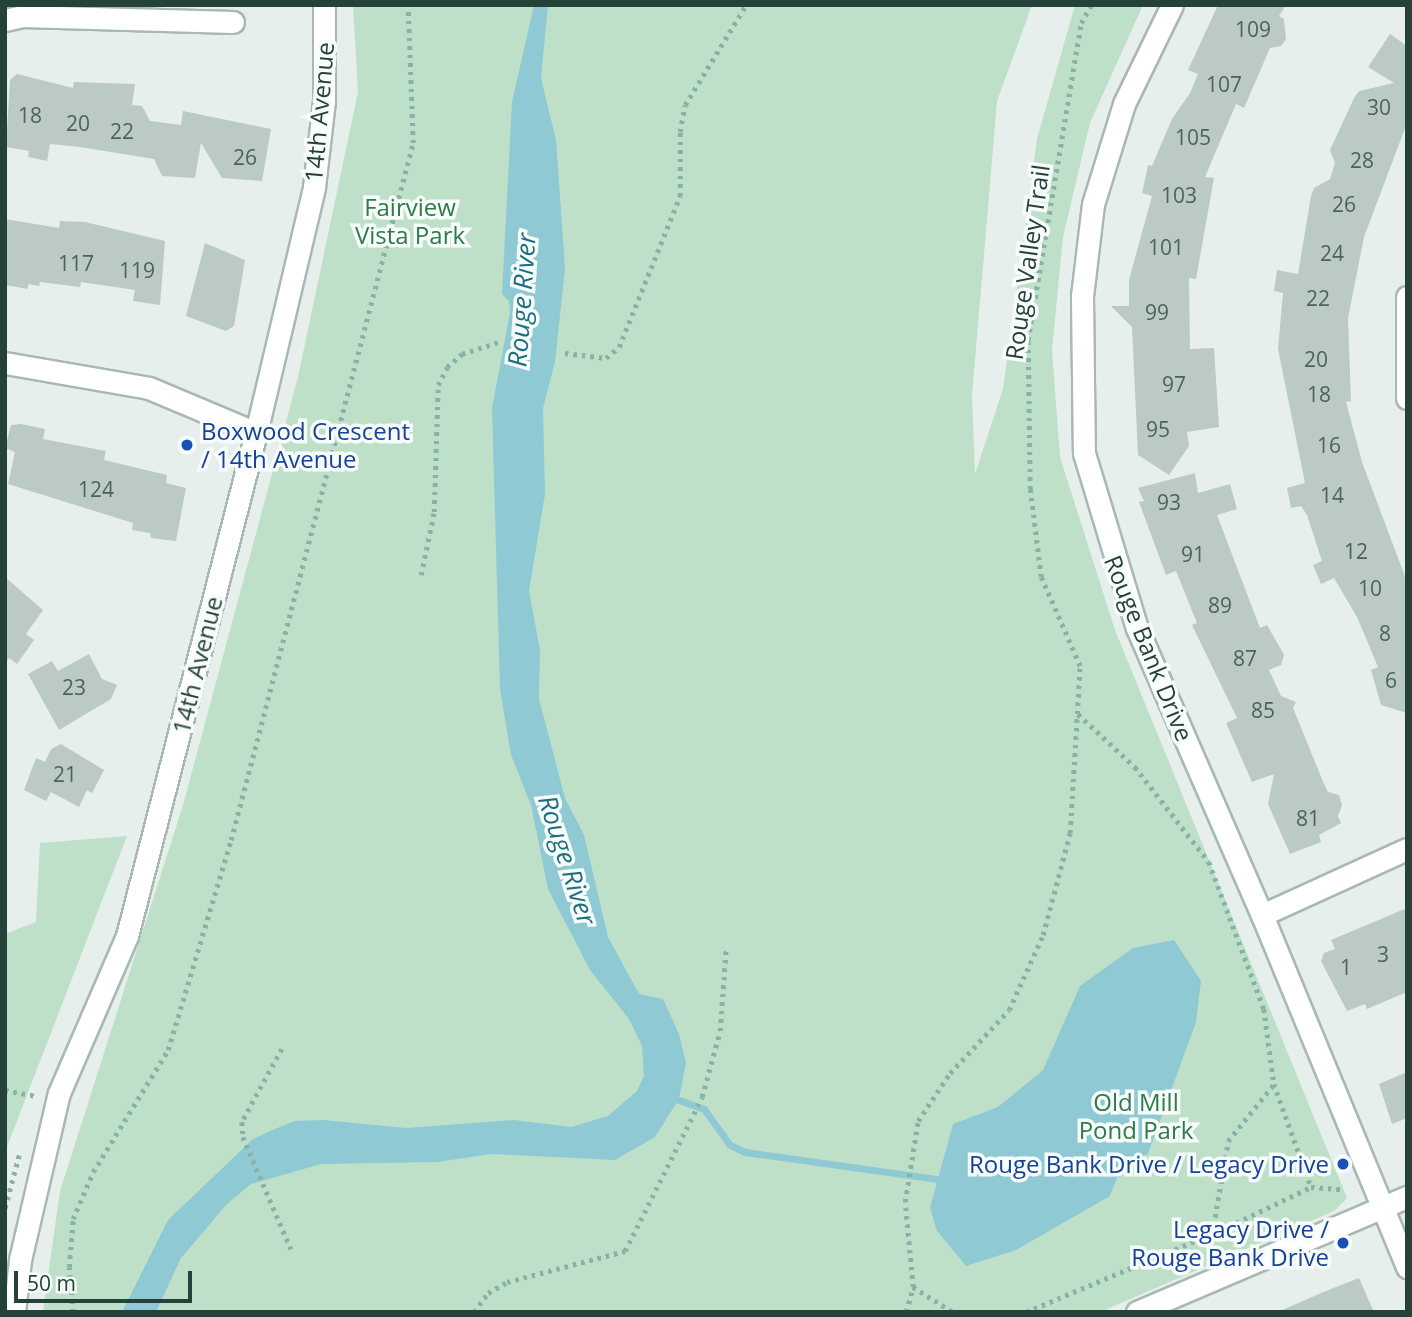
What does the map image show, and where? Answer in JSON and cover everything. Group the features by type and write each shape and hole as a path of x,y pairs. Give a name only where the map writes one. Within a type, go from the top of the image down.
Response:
{"street":[{"name":"14th Avenue","path":"14,1312 20,1261 59,1093 127,936 256,433 314,187 324,101 324,5"},
{"name":"Rouge Bank Drive","path":"1172,5 1124,104 1093,204 1082,296 1084,453 1102,526 1137,628 1262,915 1407,1267"},
{"path":"5,20 22,16 233,22"},
{"path":"1407,297 1407,398"},
{"path":"5,363 149,388 256,433"},
{"path":"1262,915 1407,849"},
{"path":"1137,1312 1407,1197"}],"path":[{"path":"73,1312 69,1267 73,1219 93,1172 168,1050 231,839 413,143 408,5"},
{"path":"565,354 606,358 619,347 680,196 680,132 685,105 746,5"},
{"name":"Rouge Valley Trail","path":"906,1312 913,1287 905,1202 918,1121 950,1073 1009,1010 1043,935 1070,833 1080,666 1041,578 1030,489 1028,340 1081,23 1091,5"},
{"path":"421,575 434,512 438,385 447,367 462,354 500,342"},
{"path":"1077,713 1135,768 1209,862 1264,1009 1274,1084 1311,1187"},
{"path":"474,1312 488,1293 507,1282 625,1251 702,1097 720,1031 726,948"},
{"path":"282,1049 246,1110 243,1137 291,1248"},
{"path":"1212,1234 1228,1141 1274,1084"},
{"path":"5,1090 36,1093"},
{"path":"1026,1312 1212,1234 1311,1187 1342,1189"},
{"path":"913,1287 953,1312"}],"green space":[{"path":"353,5 1032,5 997,101 972,396 975,474 1003,389 1037,139 1075,5 1143,5 1090,123 1063,237 1052,350 1060,457 1115,630 1347,1198 1334,1211 1100,1312 43,1312 60,1191 183,805 298,377 358,92"},
{"path":"127,836 5,1152 5,934 36,922 40,843"}],"water":[{"name":"Rouge River","path":"534,5 548,5 541,78 556,140 565,268 555,362 543,408 545,494 529,591 540,650 539,699 565,798 584,835 608,937 639,994 663,999 679,1034 686,1063 679,1099 655,1137 615,1160 491,1154 438,1162 321,1164 251,1184 227,1204 181,1258 156,1312 122,1312 168,1220 253,1139 275,1129 295,1121 323,1120 406,1128 514,1120 571,1127 608,1116 637,1091 644,1076 642,1046 629,1019 590,970 548,889 531,805 511,755 500,689 492,408 510,313 509,301 502,294 512,102"},
{"path":"1174,940 1201,981 1196,1022 1148,1154 1122,1165 1110,1196 1016,1250 966,1266 937,1231 930,1208 953,1124 998,1107 1043,1070 1080,986 1133,948"}],"building":[{"path":"1218,5 1286,5 1279,16 1284,19 1286,39 1281,46 1270,48 1244,108 1236,104 1205,177 1214,178 1196,279 1189,278 1190,349 1214,348 1219,427 1187,432 1189,446 1169,475 1138,455 1132,327 1111,306 1129,306 1129,280 1152,196 1142,193 1148,165 1152,166 1172,119 1190,93 1198,74 1188,70"},
{"path":"1390,34 1407,46 1407,123 1364,237 1348,318 1351,401 1346,402 1362,462 1407,582 1407,713 1381,705 1371,670 1378,667 1357,617 1334,578 1321,584 1313,565 1322,561 1307,515 1301,506 1291,508 1287,488 1305,483 1278,349 1283,293 1274,291 1277,270 1298,274 1311,196 1314,188 1330,179 1335,163 1330,150 1354,98 1359,91 1394,83 1368,67"},
{"path":"17,74 73,88 74,82 135,84 132,105 142,106 150,121 181,125 183,111 271,129 262,181 222,178 201,143 195,178 162,176 154,159 80,147 50,144 47,161 28,157 29,151 6,147 10,80"},
{"path":"5,219 59,228 60,221 85,222 165,241 160,305 133,301 135,290 81,282 80,287 40,282 39,286 28,284 28,289 5,285"},
{"path":"205,243 245,260 234,326 226,331 186,316"},
{"path":"21,424 45,429 43,439 106,451 104,460 167,475 166,483 186,488 176,541 151,538 150,533 132,530 133,523 8,484 15,452 5,448 11,425"},
{"path":"1195,473 1198,493 1230,484 1237,509 1217,515 1260,628 1267,625 1284,655 1281,665 1269,670 1281,696 1296,702 1293,708 1324,784 1328,792 1339,795 1342,805 1338,816 1341,823 1319,835 1321,842 1290,854 1268,804 1274,774 1252,782 1226,723 1237,718 1192,625 1197,623 1176,571 1166,575 1139,502 1144,501 1138,488"},
{"path":"5,577 43,610 26,634 34,640 17,664 9,658 5,663"},
{"path":"89,654 102,679 117,685 111,699 59,730 28,674 52,661 58,671"},
{"path":"61,744 104,770 92,793 87,790 79,807 51,792 46,801 24,790 36,758 45,762 51,749"},
{"path":"1407,908 1407,992 1367,1009 1365,1004 1347,1011 1321,961 1324,953 1335,949 1331,940"},
{"path":"1407,1072 1407,1118 1392,1124 1379,1084"},
{"path":"1359,1278 1374,1312 1278,1312 1321,1293"}],"waterway":[{"path":"671,1097 704,1109 730,1145 745,1152 936,1179"}],"place":[{"name":"Boxwood Crescent / 14th Avenue","path":"187,445"},
{"name":"Rouge Bank Drive / Legacy Drive","path":"1343,1164"},
{"name":"Legacy Drive / Rouge Bank Drive","path":"1343,1243"}],"park label":[{"name":"Fairview Vista Park","path":"410,221"},
{"name":"Old Mill Pond Park","path":"1136,1116"}]}
